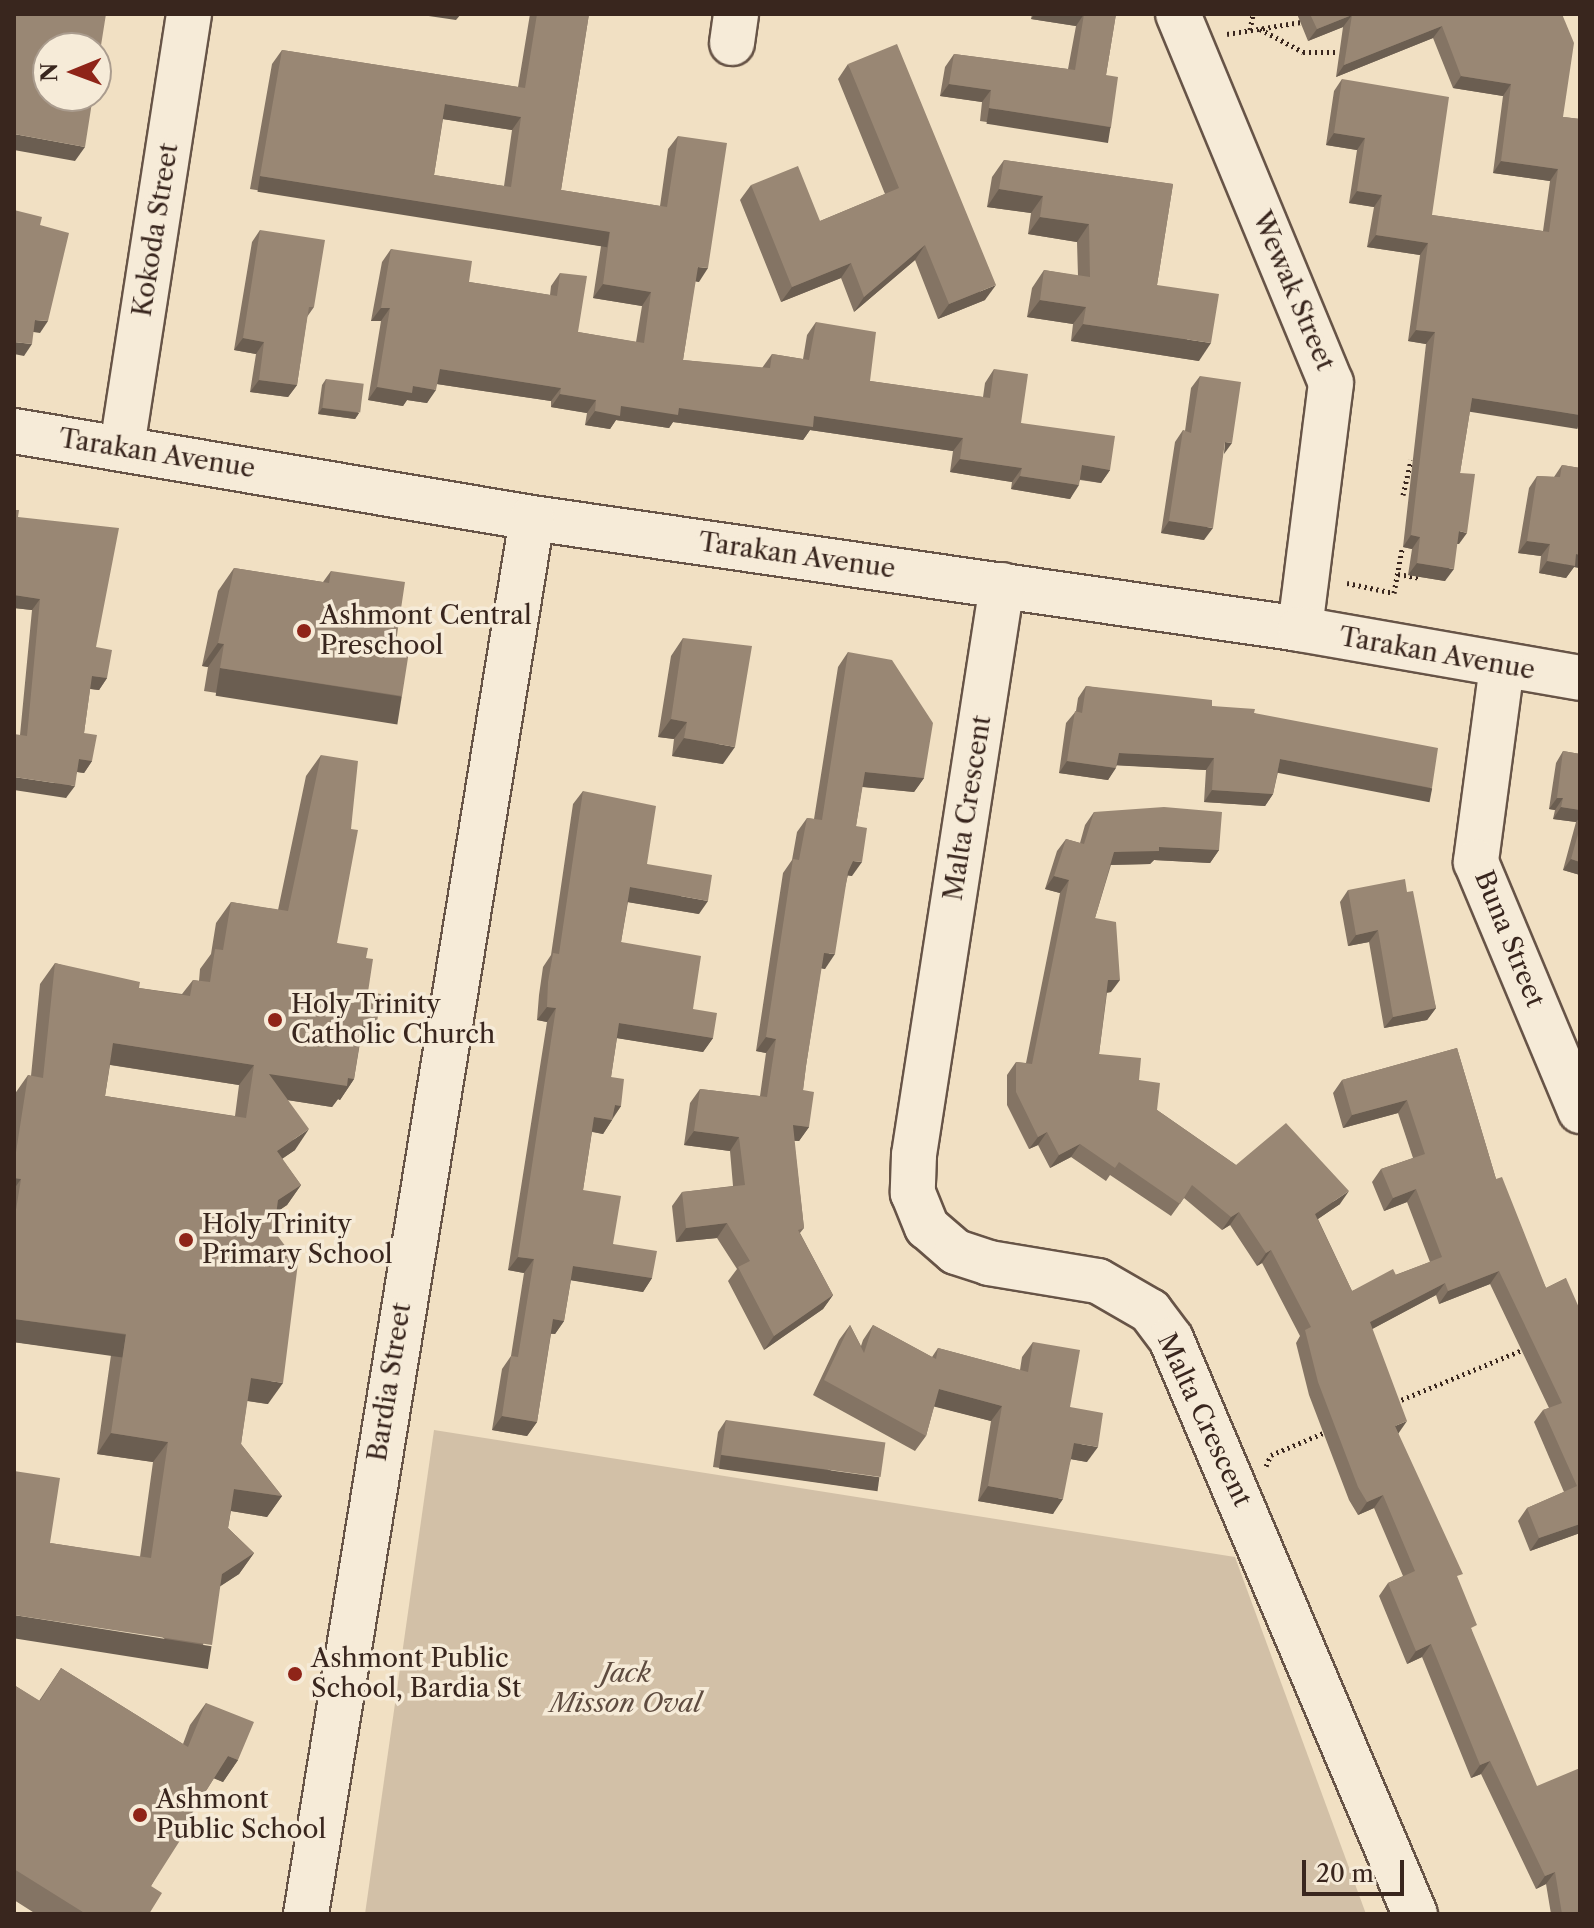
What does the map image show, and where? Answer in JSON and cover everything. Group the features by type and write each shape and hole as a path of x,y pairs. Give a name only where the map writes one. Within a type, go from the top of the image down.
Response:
{"street":[{"name":"Kokoda Street","path":"122,447 189,14"},
{"name":"Wewak Street","path":"1183,27 1331,383 1300,629"},
{"name":"Tarakan Avenue","path":"14,431 532,518 1300,629 1580,678"},
{"name":"Bardia Street","path":"306,1914 532,518"},
{"name":"Malta Crescent","path":"1002,585 914,1155 913,1193 927,1227 956,1252 989,1263 1098,1281 1150,1311 1176,1350 1239,1493 1415,1914"},
{"name":"Buna Street","path":"1502,666 1476,862 1580,1111"}],"path":[{"path":"1250,30 1253,14"},
{"path":"1183,27 1250,30 1301,22"},
{"path":"1259,29 1303,52 1338,52"},
{"path":"1403,495 1411,460"},
{"path":"1348,576 1347,585 1394,593 1402,549"},
{"path":"1398,574 1420,578"},
{"path":"1389,1406 1536,1344"},
{"path":"1239,1493 1256,1484 1271,1455 1345,1424"}],"green space":[{"name":"Jack Misson Oval","path":"434,1430 1235,1557 1366,1914 365,1914"}],"building":[{"path":"14,14 106,14 103,32 32,32 32,112 90,112 85,147 14,134"},
{"path":"537,14 589,14 561,190 667,207 678,136 727,143 708,268 698,267 683,360 770,368 772,354 809,360 816,322 876,332 870,381 990,398 994,369 1028,374 1021,423 1115,436 1110,470 1082,465 1079,485 1020,476 1022,468 960,459 963,438 814,416 813,427 679,408 678,415 621,406 620,416 595,411 596,400 560,394 561,388 440,369 436,390 413,386 412,393 377,387 390,308 381,308 391,249 472,261 469,282 557,296 560,273 587,276 578,332 644,343 651,292 603,284 610,232 260,176 282,50 525,88","holes":["445,104 521,117 511,187 434,175"]},
{"path":"1084,14 1116,14 1106,75 1118,77 1111,127 989,108 991,90 949,84 954,54 1075,70"},
{"path":"1310,14 1562,14 1574,43 1563,117 1580,119 1580,415 1472,398 1460,473 1475,474 1467,533 1459,531 1454,569 1417,563 1420,537 1411,535 1435,332 1416,330 1428,243 1376,235 1382,195 1357,191 1365,138 1334,133 1342,79 1449,97 1432,215 1549,232 1558,169 1501,161 1511,84 1461,76 1442,26 1344,65 1352,15 1317,29"},
{"path":"897,44 996,285 949,304 925,245 864,297 851,263 792,287 751,185 798,166 820,221 899,188 848,64"},
{"path":"1004,160 1173,184 1157,285 1219,294 1211,343 1083,324 1086,307 1040,300 1044,270 1090,277 1089,224 1040,217 1043,196 999,189"},
{"path":"14,210 42,217 40,225 69,233 48,321 35,320 32,344 14,342"},
{"path":"260,230 325,240 314,307 309,307 297,385 259,380 264,342 243,338"},
{"path":"1200,376 1241,382 1232,443 1225,442 1213,528 1169,521 1183,430 1191,433"},
{"path":"326,379 364,384 360,412 322,408"},
{"path":"1562,465 1580,468 1580,555 1576,554 1575,566 1547,561 1550,544 1527,541 1537,476 1560,477"},
{"path":"14,510 19,510 18,517 119,528 96,647 112,650 107,678 92,676 84,733 97,735 92,761 79,759 75,786 14,777 14,734 27,736 40,599 14,595"},
{"path":"234,568 329,583 331,571 405,582 396,642 410,645 402,696 220,668 224,644 218,643"},
{"path":"683,638 752,646 735,747 684,738 687,722 671,719"},
{"path":"848,652 892,660 933,723 924,778 865,772 856,826 867,828 862,862 853,861 848,872 835,954 824,953 806,1066 803,1090 814,1092 809,1127 793,1125 804,1228 798,1230 833,1295 774,1336 738,1267 750,1261 727,1223 686,1228 682,1192 745,1185 739,1137 694,1131 700,1089 767,1097 776,1039 766,1037 793,859 799,860 807,818 822,820"},
{"path":"1086,686 1212,700 1212,706 1255,709 1254,713 1438,748 1432,788 1280,759 1273,794 1212,790 1214,758 1119,753 1116,768 1067,761 1075,711 1082,713"},
{"path":"1563,751 1580,754 1580,810 1561,807 1563,798 1557,798"},
{"path":"321,755 358,761 351,829 358,830 337,943 368,948 366,958 373,959 368,992 381,994 377,1023 363,1021 354,1079 348,1078 347,1086 269,1074 309,1129 277,1151 301,1185 278,1200 274,1231 298,1263 283,1383 251,1378 241,1444 282,1496 234,1489 228,1528 254,1553 222,1574 212,1645 14,1615 14,1471 60,1478 50,1543 151,1558 168,1442 111,1433 126,1334 14,1319 14,1222 21,1179 14,1178 14,1165 28,1075 43,1078 55,963 140,982 139,988 190,996 193,980 210,982 215,949 223,950 231,902 288,911","holes":["113,1043 254,1065 246,1118 105,1096"]},
{"path":"583,791 656,806 647,864 712,875 708,901 630,887 621,942 701,956 693,1009 717,1013 713,1038 619,1023 611,1077 624,1079 621,1106 615,1105 612,1120 594,1117 583,1190 621,1196 613,1244 657,1251 652,1278 573,1266 564,1321 553,1319 537,1422 502,1416 511,1356 518,1357 534,1259 518,1257 556,1008 547,1007 548,982 553,953 559,954"},
{"path":"1164,807 1222,812 1219,850 1159,847 1159,851 1114,852 1095,918 1116,922 1120,980 1108,980 1099,1054 1141,1058 1139,1080 1160,1083 1157,1110 1236,1165 1286,1123 1349,1191 1315,1214 1352,1291 1393,1269 1396,1275 1442,1257 1416,1189 1393,1198 1381,1169 1425,1154 1407,1100 1352,1115 1342,1080 1457,1048 1496,1179 1502,1177 1546,1288 1566,1278 1580,1310 1580,1524 1539,1538 1527,1508 1577,1486 1543,1410 1562,1403 1499,1271 1448,1291 1445,1283 1370,1322 1407,1421 1395,1426 1463,1574 1457,1576 1477,1625 1471,1628 1537,1786 1580,1768 1580,1914 1562,1914 1555,1872 1545,1876 1490,1761 1480,1765 1431,1644 1416,1651 1388,1583 1415,1571 1383,1495 1367,1502 1358,1487 1318,1382 1305,1330 1311,1327 1271,1250 1266,1253 1239,1212 1231,1217 1192,1185 1180,1204 1119,1162 1115,1168 1080,1144 1059,1155 1047,1132 1038,1137 1016,1092 1016,1062 1032,1064 1069,880 1054,876 1066,839 1084,844 1094,812"},
{"path":"1580,827 1580,862 1571,859"},
{"path":"1405,879 1407,892 1413,891 1436,1008 1393,1017 1378,930 1356,935 1348,890"},
{"path":"850,1325 864,1353 873,1325 936,1359 938,1348 1028,1372 1033,1342 1080,1350 1070,1407 1103,1413 1098,1447 1074,1443 1063,1499 988,1486 1002,1406 939,1389 926,1436 824,1380"},
{"path":"726,1420 885,1442 881,1477 721,1455"},
{"name":"Ashmont Public School","path":"61,1668 188,1747 206,1703 254,1722 238,1760 228,1756 189,1818 193,1820 151,1886 162,1893 149,1914 86,1914 14,1869 14,1685 40,1701"}],"place":[{"name":"Ashmont Central Preschool","path":"304,631"},
{"name":"Holy Trinity Catholic Church","path":"275,1020"},
{"name":"Holy Trinity Primary School","path":"186,1240"},
{"name":"Ashmont Public School, Bardia St","path":"295,1674"},
{"name":"Ashmont Public School","path":"140,1815"}]}
